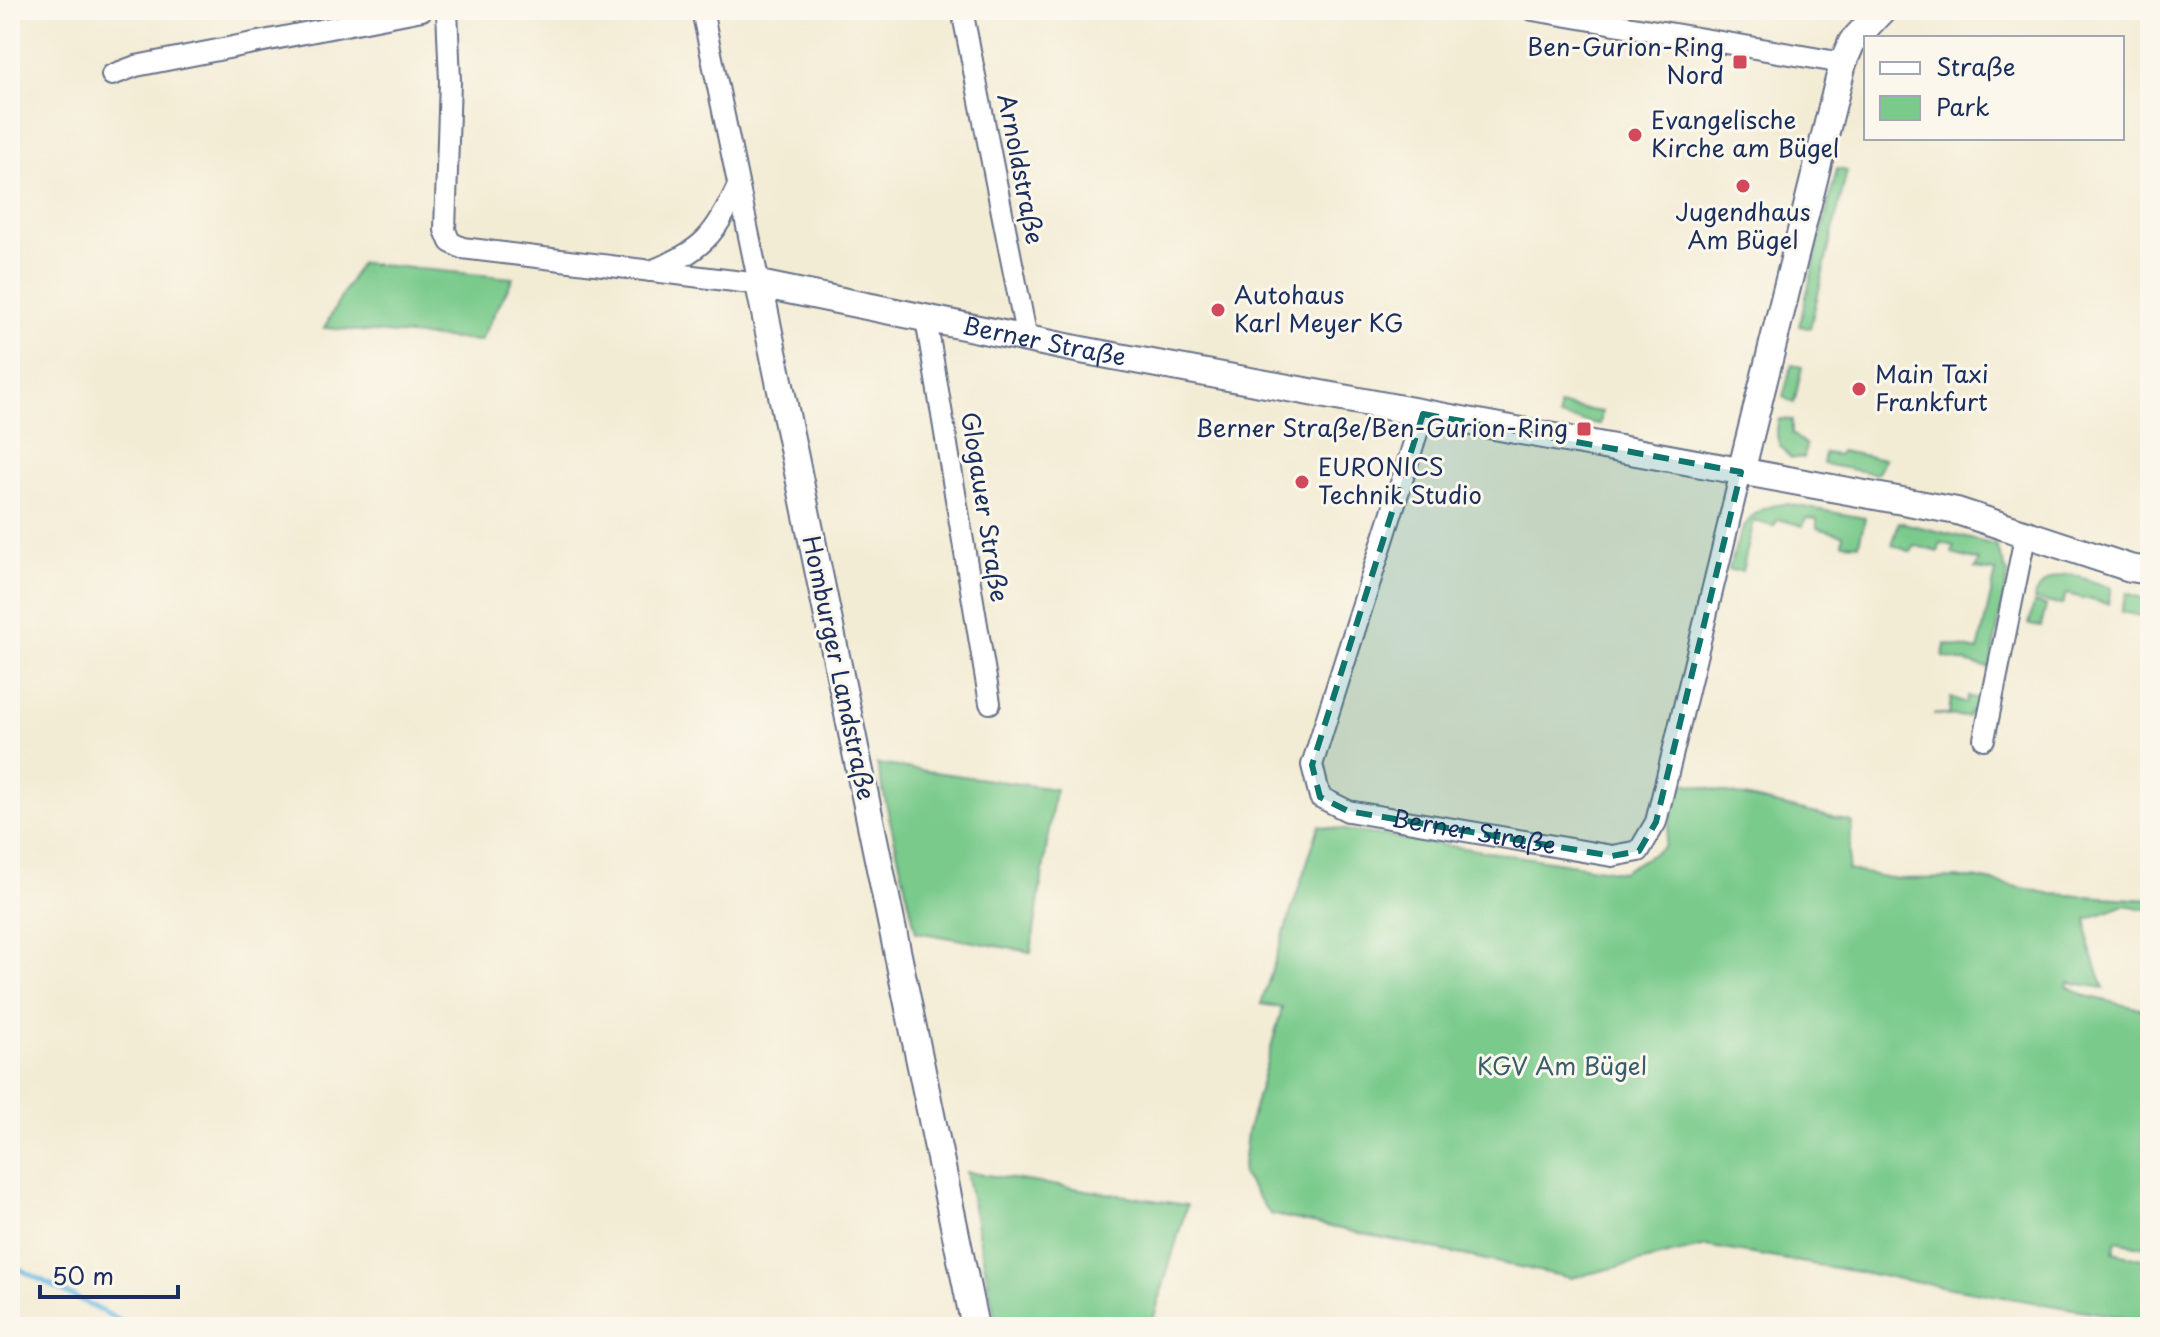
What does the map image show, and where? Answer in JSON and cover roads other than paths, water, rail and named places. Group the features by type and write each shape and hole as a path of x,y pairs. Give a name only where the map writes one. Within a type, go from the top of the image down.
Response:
{"street":[{"path":"112,75 136,66 422,10"},
{"path":"447,10 450,81 445,230 450,242 462,248 646,273 759,284"},
{"name":"Homburger Landstraße","path":"702,10 975,1327"},
{"name":"Arnoldstraße","path":"962,10 1027,339"},
{"path":"1533,10 1843,63"},
{"path":"1741,472 1843,63 1852,42 1882,10"},
{"path":"646,273 684,258 713,236 738,186"},
{"name":"Berner Straße","path":"759,284 1027,339 1957,511 2130,568 2150,571"},
{"name":"Glogauer Straße","path":"926,319 990,703"},
{"name":"Berner Straße","path":"1423,414 1312,765 1320,797 1348,811 1612,856 1639,851 1656,822 1741,472"},
{"path":"1984,739 2026,532"}],"waterway":[{"path":"10,1264 133,1327"}],"place":[{"name":"Ben-Gurion-Ring Nord","path":"1740,62"},
{"name":"Evangelische Kirche am Bügel","path":"1635,135"},
{"name":"Jugendhaus Am Bügel","path":"1743,186"},
{"name":"Autohaus Karl Meyer KG","path":"1218,310"},
{"name":"Main Taxi Frankfurt","path":"1859,389"},
{"name":"Berner Straße/Ben-Gurion-Ring","path":"1584,429"},
{"name":"EURONICS Technik Studio","path":"1302,482"}],"park label":[{"name":"KGV Am Bügel","path":"1562,1067"}]}
